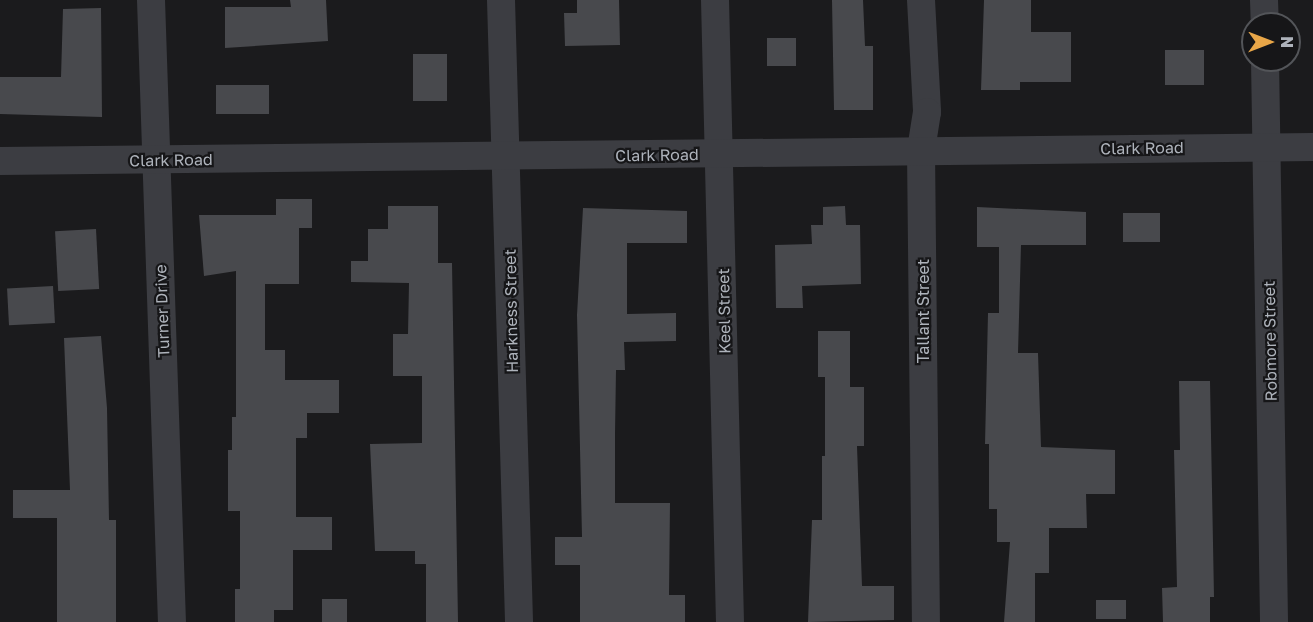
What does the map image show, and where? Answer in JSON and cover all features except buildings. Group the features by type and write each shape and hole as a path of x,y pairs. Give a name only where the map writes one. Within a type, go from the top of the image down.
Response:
{"street":[{"name":"Turner Drive","path":"151,0 172,622"},
{"name":"Harkness Street","path":"501,0 519,622"},
{"name":"Keel Street","path":"715,0 721,154 730,622"},
{"name":"Tallant Street","path":"921,0 927,112 921,151 926,622"},
{"name":"Robmore Street","path":"1265,72 1274,622"},
{"name":"Clark Road","path":"0,161 1313,147"}]}
